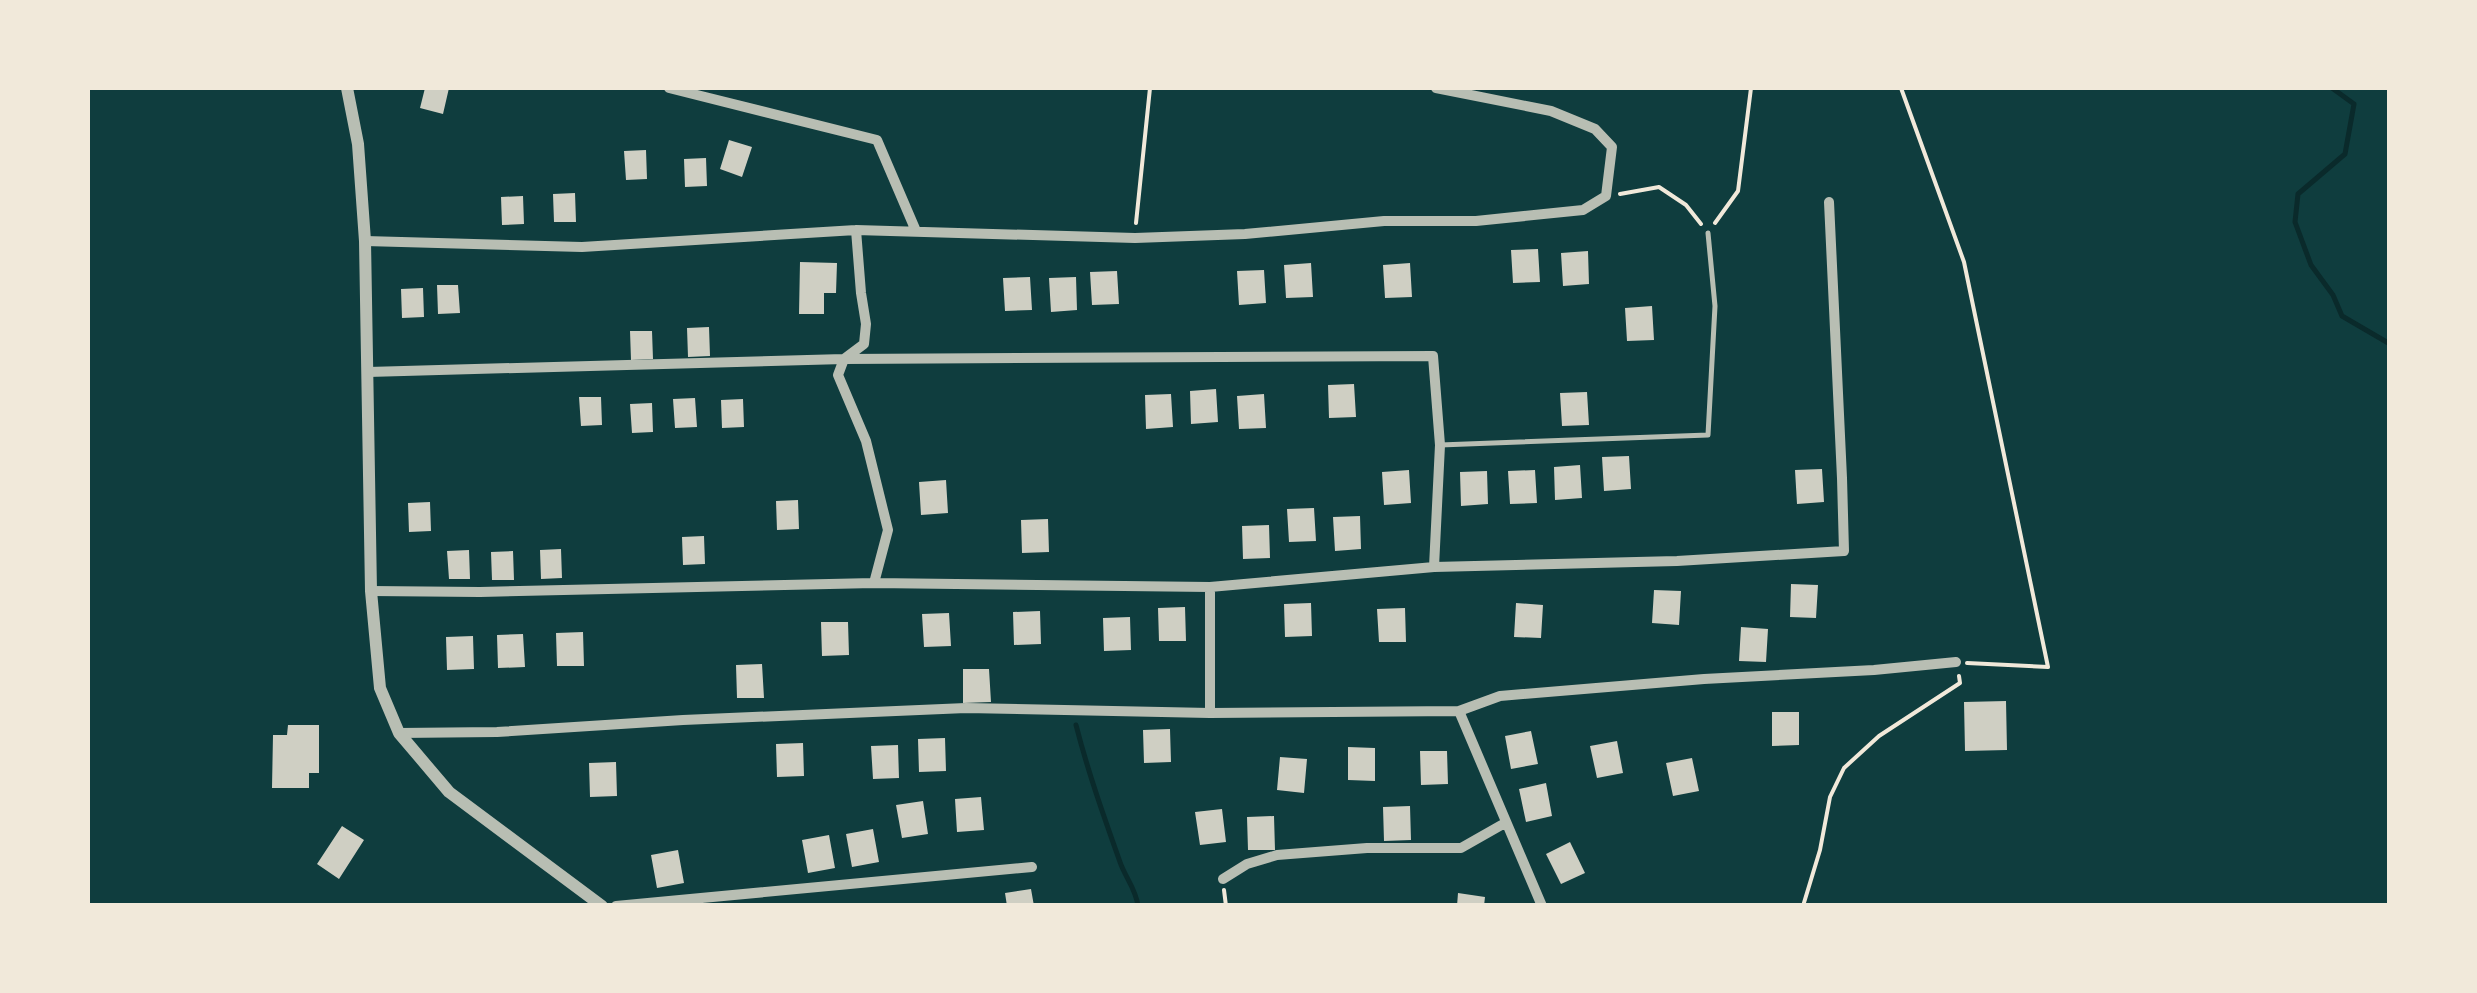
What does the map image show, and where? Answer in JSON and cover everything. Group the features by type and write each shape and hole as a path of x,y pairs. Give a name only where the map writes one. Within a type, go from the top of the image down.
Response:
{"street":[{"path":"347,88 358,144 364,241 371,591 380,688 399,733 449,792 602,906"},
{"path":"669,88 877,140 916,232"},
{"path":"364,241 582,247 856,230 1135,238 1244,234 1384,221 1476,221 1582,210 1606,196 1612,148 1595,129 1551,111 1436,88"},
{"path":"371,591 500,592 874,583 1210,587 1434,567 1844,552 1830,202"},
{"path":"856,230 866,324 864,344 844,359 838,375 866,441 888,530 874,583"},
{"path":"368,372 844,359 1433,356 1440,446 1434,567"},
{"path":"1210,587 1210,713"},
{"path":"399,733 497,732 966,708 1210,713 1459,712 1500,696 1956,662"},
{"path":"1459,712 1542,906"},
{"path":"1223,879 1247,864 1277,854 1368,848 1461,848 1505,823"},
{"path":"616,906 1032,867"}],"lane":[{"path":"1440,446 1708,435 1715,306 1708,233"}],"path":[{"path":"1135,238 1150,88"},
{"path":"1606,196 1659,187 1686,205 1708,233 1738,191 1751,88"},
{"path":"1803,906 1820,850 1830,797 1844,768 1879,736 1960,683 1956,662 2048,666 1964,262 1901,88"}],"building":[{"path":"425,88 449,88 443,114 420,108"},
{"path":"729,140 752,147 742,177 720,169"},
{"path":"646,150 647,179 626,180 624,151"},
{"path":"706,158 707,186 685,187 684,159"},
{"path":"575,193 576,222 554,222 553,194"},
{"path":"523,196 524,224 502,225 501,197"},
{"path":"1538,249 1540,282 1513,283 1511,250"},
{"path":"1588,251 1589,284 1563,286 1561,253"},
{"path":"800,262 837,263 836,293 824,293 824,314 799,314"},
{"path":"1311,263 1313,297 1286,298 1284,265"},
{"path":"1410,263 1412,297 1385,298 1383,265"},
{"path":"1264,270 1266,303 1239,305 1237,271"},
{"path":"1117,271 1119,304 1092,305 1090,272"},
{"path":"1030,277 1032,310 1005,311 1003,278"},
{"path":"1076,277 1077,310 1051,312 1049,278"},
{"path":"437,285 458,285 460,313 438,314"},
{"path":"423,288 424,317 402,318 401,289"},
{"path":"1652,306 1654,340 1627,341 1625,308"},
{"path":"709,327 710,356 688,357 687,328"},
{"path":"630,331 652,331 653,359 631,360"},
{"path":"1354,384 1356,417 1329,418 1328,385"},
{"path":"1216,389 1218,422 1191,424 1190,391"},
{"path":"1587,392 1589,425 1562,426 1560,393"},
{"path":"1171,394 1173,427 1146,429 1145,395"},
{"path":"1264,394 1266,428 1239,429 1237,396"},
{"path":"579,397 601,397 602,425 581,426"},
{"path":"695,398 697,427 675,428 673,399"},
{"path":"743,399 744,427 722,428 721,400"},
{"path":"652,403 653,432 632,433 630,404"},
{"path":"1629,456 1631,489 1604,491 1602,457"},
{"path":"1580,465 1582,498 1555,500 1554,467"},
{"path":"1822,469 1824,502 1797,504 1795,470"},
{"path":"1409,470 1411,503 1384,505 1382,472"},
{"path":"1535,470 1537,503 1510,504 1508,471"},
{"path":"1487,471 1488,504 1461,506 1460,472"},
{"path":"946,480 948,513 921,515 919,482"},
{"path":"798,500 799,529 777,530 776,501"},
{"path":"430,502 431,531 409,532 408,503"},
{"path":"1314,508 1316,541 1289,542 1287,509"},
{"path":"1360,516 1361,549 1335,551 1333,517"},
{"path":"1048,519 1049,552 1022,553 1021,520"},
{"path":"1269,525 1270,558 1243,559 1242,526"},
{"path":"704,536 705,564 683,565 682,537"},
{"path":"561,549 562,578 541,579 540,550"},
{"path":"469,550 470,579 449,579 447,551"},
{"path":"513,551 514,580 492,580 491,552"},
{"path":"1791,584 1818,585 1816,618 1790,617"},
{"path":"1654,590 1681,591 1679,625 1652,623"},
{"path":"1311,603 1312,636 1285,637 1284,604"},
{"path":"1516,603 1543,605 1541,638 1514,637"},
{"path":"1185,607 1186,641 1159,641 1158,608"},
{"path":"1405,608 1406,642 1379,642 1377,609"},
{"path":"1040,611 1041,644 1014,645 1013,612"},
{"path":"949,613 951,646 924,647 922,614"},
{"path":"1130,617 1131,650 1104,651 1103,618"},
{"path":"821,622 848,622 849,655 822,656"},
{"path":"1741,627 1768,629 1766,662 1739,661"},
{"path":"583,632 584,666 557,666 556,633"},
{"path":"523,634 525,667 498,668 497,635"},
{"path":"473,636 474,669 447,670 446,637"},
{"path":"762,664 764,698 737,698 736,665"},
{"path":"963,669 989,669 991,702 963,703"},
{"path":"2006,701 2007,750 1965,751 1964,702"},
{"path":"1772,712 1799,712 1799,745 1772,746"},
{"path":"288,725 319,725 319,773 309,773 309,788 272,788 273,735 287,735"},
{"path":"1170,729 1171,762 1144,763 1143,730"},
{"path":"1531,731 1538,764 1511,769 1505,736"},
{"path":"945,738 946,771 919,772 918,739"},
{"path":"1617,741 1623,773 1597,778 1590,746"},
{"path":"803,743 804,776 777,777 776,744"},
{"path":"898,745 899,778 873,779 871,746"},
{"path":"1348,747 1375,748 1375,781 1348,780"},
{"path":"1420,751 1447,751 1448,784 1421,785"},
{"path":"1280,757 1307,759 1304,793 1277,790"},
{"path":"1692,758 1699,791 1673,796 1666,763"},
{"path":"616,762 617,796 590,797 589,763"},
{"path":"1546,783 1552,816 1526,822 1519,789"},
{"path":"981,797 984,830 957,832 955,799"},
{"path":"923,801 928,834 902,838 896,805"},
{"path":"1410,806 1411,840 1384,841 1383,807"},
{"path":"1222,809 1226,842 1200,845 1195,812"},
{"path":"1274,816 1275,850 1248,850 1247,817"},
{"path":"342,826 364,840 339,879 317,864"},
{"path":"873,829 879,862 852,867 846,834"},
{"path":"829,835 835,868 808,873 802,840"},
{"path":"1570,842 1585,873 1561,884 1546,854"},
{"path":"678,850 684,883 657,888 651,855"},
{"path":"1031,889 1034,906 1007,906 1005,893"},
{"path":"1458,893 1485,897 1484,906 1457,906"}],"waterway":[{"path":"2332,88 2354,104 2345,154 2298,194 2295,222 2311,265 2333,295 2342,316 2390,344"},
{"path":"1076,725 1102,811 1138,906"}]}
